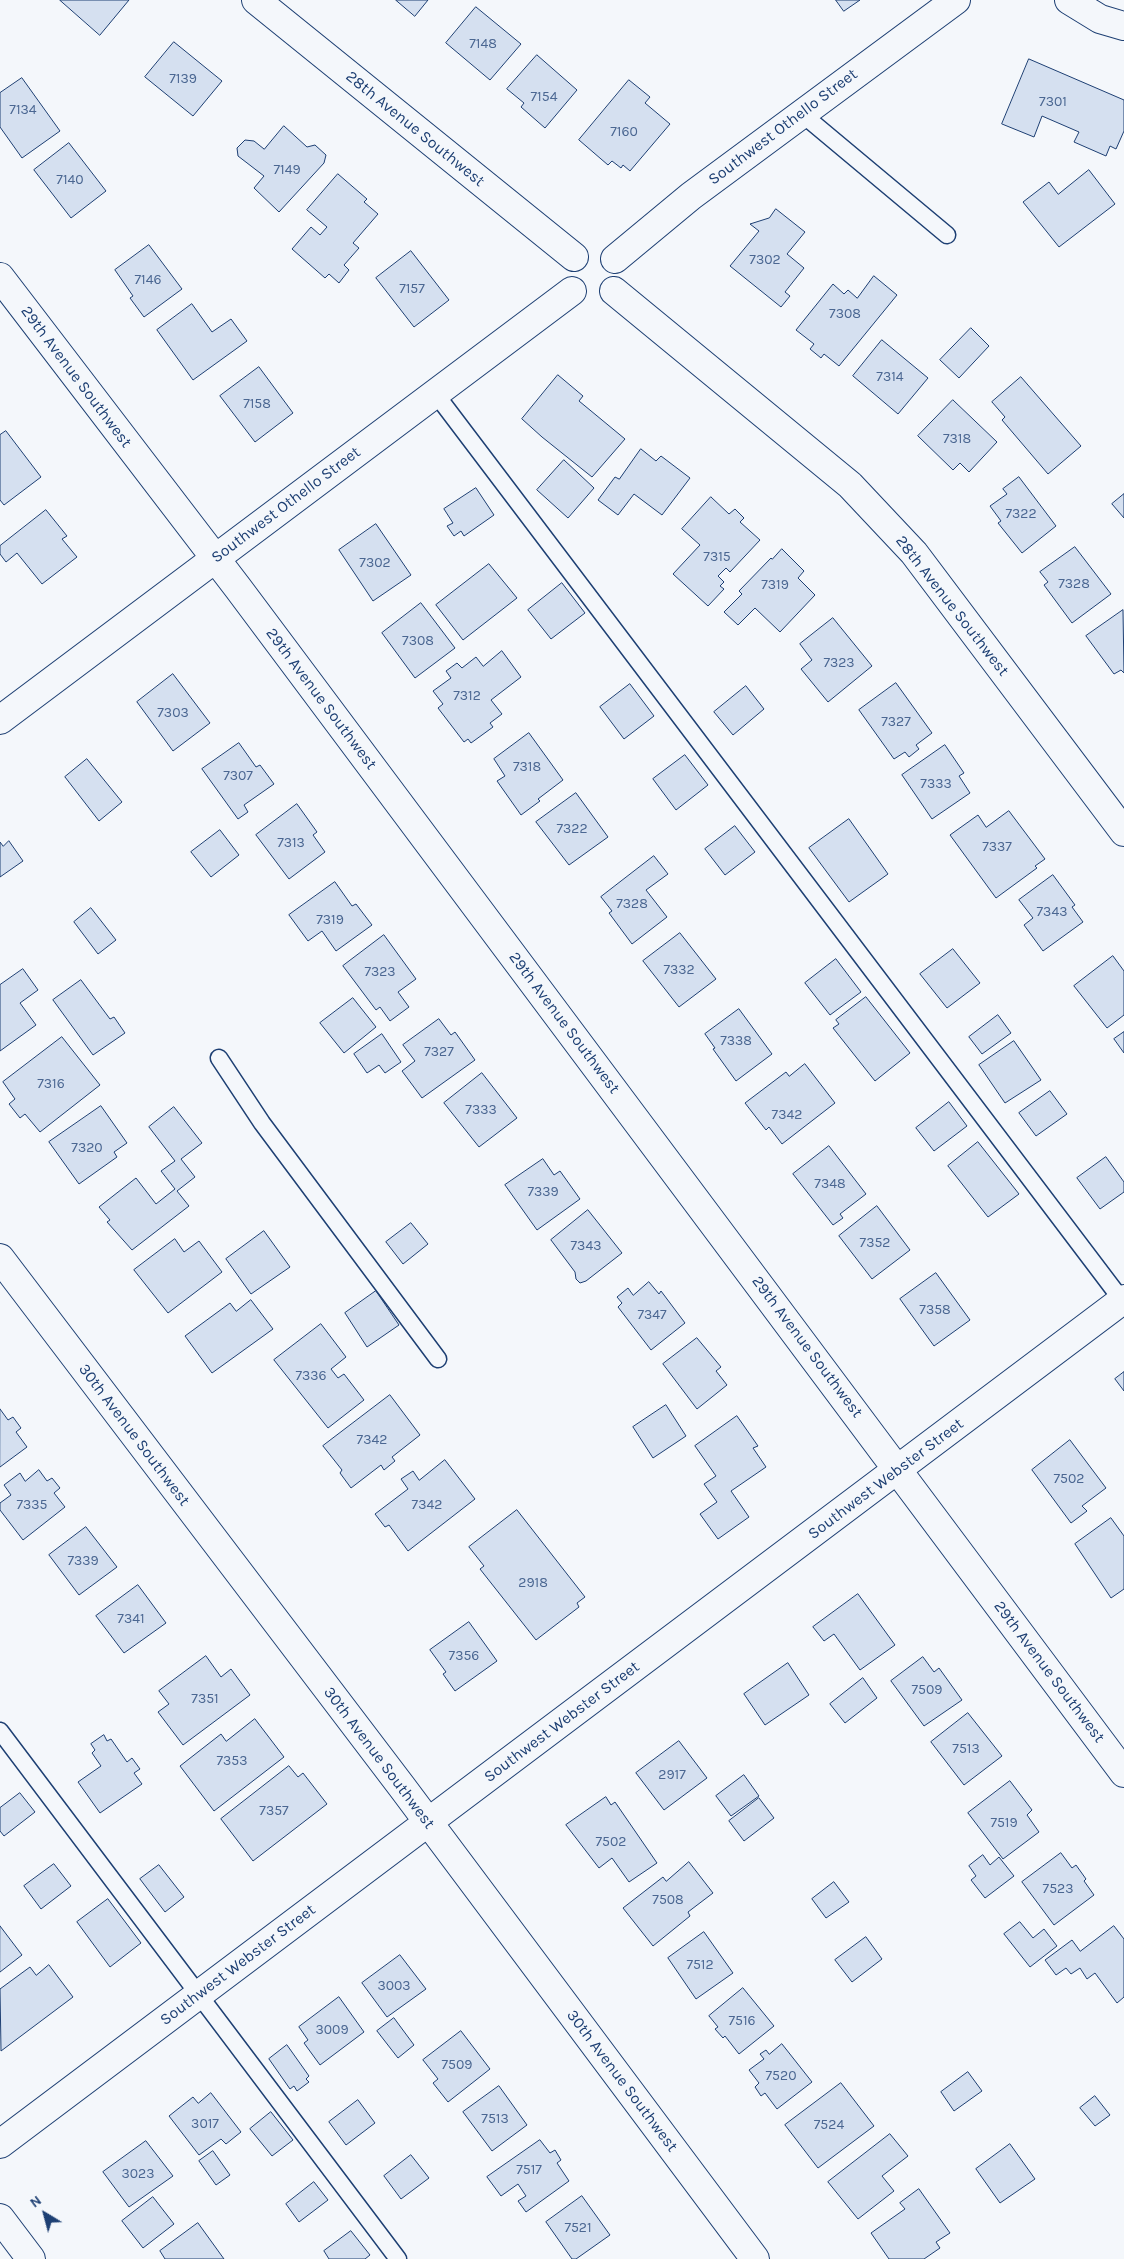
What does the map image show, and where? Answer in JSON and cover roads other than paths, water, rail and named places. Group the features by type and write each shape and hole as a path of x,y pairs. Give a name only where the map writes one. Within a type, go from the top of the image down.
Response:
{"street":[{"name":"28th Avenue Southwest","path":"256,0 574,257"},
{"name":"Southwest Othello Street","path":"615,259 691,196 956,0"},
{"path":"1069,0 1100,18 1124,26"},
{"path":"599,249 615,259 620,276 614,291 608,298 592,302 584,300 572,291 567,274 574,257 581,252 599,249"},
{"name":"29th Avenue Southwest","path":"0,277 215,558 1124,1773"},
{"name":"Southwest Othello Street","path":"0,720 572,291"},
{"name":"28th Avenue Southwest","path":"614,291 857,491 914,553 1124,832"},
{"name":"30th Avenue Southwest","path":"0,1258 755,2259"},
{"name":"Southwest Webster Street","path":"0,2144 1124,1301"},
{"path":"0,2218 31,2259"}],"lane":[{"path":"801,113 947,235"},
{"path":"434,393 1124,1301"},
{"path":"219,1058 262,1123 438,1359"},
{"path":"0,1731 398,2259"}]}
